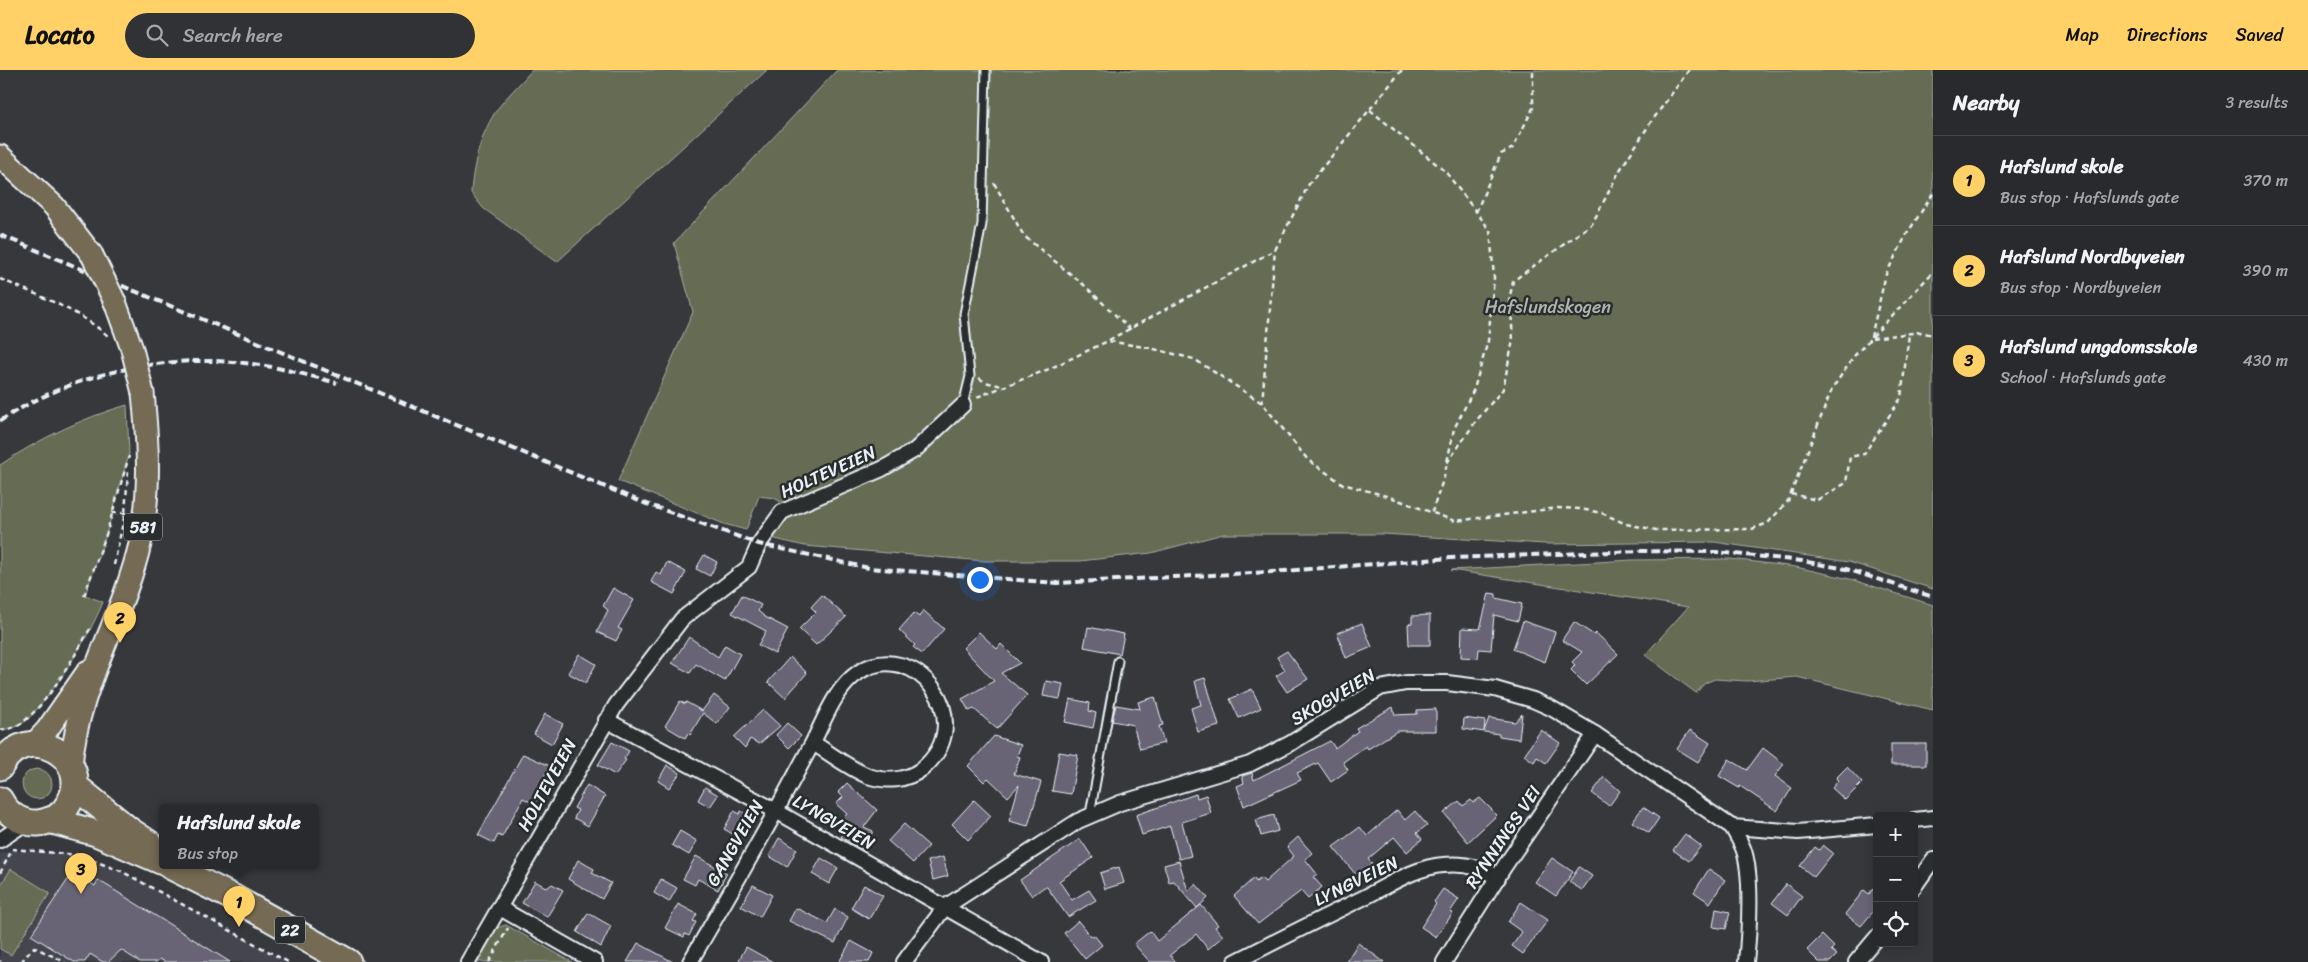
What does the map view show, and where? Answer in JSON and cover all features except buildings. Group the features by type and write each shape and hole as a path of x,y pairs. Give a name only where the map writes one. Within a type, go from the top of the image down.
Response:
{"highway":[{"path":"0,767 17,746 56,749 73,776 129,830 159,849"},
{"path":"38,821 67,807 73,776"},
{"path":"0,805 12,814 96,833 159,860"},
{"name":"22","path":"176,869 232,897 348,962"},
{"name":"22","path":"188,869 232,897"}],"main road":[{"name":"581","path":"0,156 54,206 92,255 115,302 132,349 143,393 149,475 140,545 128,583 100,655 77,726 73,776"},
{"name":"581","path":"17,746 47,730 100,655"}],"street":[{"name":"HOLTEVEIEN","path":"468,962 606,720 638,674 682,619 749,567 759,544 782,512 882,469 916,450 963,405"},
{"name":"GANGVEIEN","path":"690,962 841,690 857,674 876,665 896,665 916,673 940,697 944,712 945,730 934,756 915,774 900,779 868,776 813,743"},
{"name":"SKOGVEIEN","path":"904,962 946,907 1090,814 1250,764 1292,743 1380,688 1396,684 1447,683 1508,692 1551,708 1595,734 1732,827 1744,850 1748,882 1749,932 1746,962"},
{"name":"LYNGVEIEN","path":"606,720 776,810 1041,962"},
{"name":"RYNNINGS VEI","path":"1444,962 1595,734"},
{"path":"1918,820 1933,818"},
{"path":"1,839 38,821"},
{"path":"1732,827 1798,832 1873,825"},
{"path":"1918,881 1933,860"},
{"name":"LYNGVEIEN","path":"1235,962 1397,881 1425,869 1444,865 1472,865 1486,869 1498,878"},
{"path":"500,908 595,962"},
{"path":"1856,962 1873,942"}],"lane":[{"path":"963,405 968,390 970,368 964,314 982,224 986,70"},
{"path":"1090,814 1118,661"}],"path":[{"path":"1262,403 1275,250 1309,184 1402,70"},
{"path":"1476,212 1501,154 1513,148 1533,108 1533,70"},
{"path":"1447,463 1476,421 1503,389 1513,340 1510,296 1513,281 1592,224 1631,154 1689,70"},
{"path":"1370,110 1445,171 1490,230 1494,278 1488,341 1474,389 1454,429 1447,463 1432,513"},
{"path":"983,166 1024,236 1084,285 1131,330"},
{"path":"1871,338 1886,274 1908,232 1933,194"},
{"path":"963,405 982,394 1049,369 1131,330 1275,250"},
{"path":"1108,341 1194,359 1262,403 1308,460 1343,484 1390,497 1455,521 1558,508 1580,509 1602,514 1626,524 1656,530 1752,529 1768,524 1780,512 1791,494 1832,389 1855,355 1933,272"},
{"path":"0,279 61,306 95,325 111,339"},
{"path":"1871,338 1909,334 1933,335"},
{"path":"1791,494 1818,500 1846,483 1850,457 1864,454 1901,398 1909,334"},
{"path":"970,368 985,382 1002,386"},
{"path":"84,596 106,535 129,454 125,513 112,574"},
{"path":"0,730 22,724 40,704 74,657 93,624"},
{"path":"1,839 12,850 78,855 113,868 288,962"},
{"path":"0,873 12,850"},
{"path":"489,962 515,917"},
{"path":"22,962 34,947 66,962"}],"shaded area":[{"path":"12,850 78,855 121,871 288,962 0,962 0,854"}],"green space":[{"path":"532,70 767,70 557,262 483,208 471,193 476,160 487,127 498,108"},
{"name":"Hafslundskogen","path":"837,70 1933,70 1933,589 1849,562 1714,542 1545,544 1383,534 1223,534 1151,553 1080,561 984,561 805,546 771,538 781,523 796,510 774,498 759,496 746,530 724,524 618,481 693,312 674,243"},
{"path":"127,405 129,454 106,535 85,595 103,602 89,632 68,668 44,701 22,724 0,730 0,465 30,446 61,430"},
{"path":"1731,559 1796,567 1850,579 1933,605 1933,710 1797,677 1747,681 1715,679 1705,683 1696,693 1645,655 1688,607 1451,570 1633,560"},
{"path":"37,769 48,773 52,784 48,795 37,799 26,795 22,784 26,773"},
{"path":"11,869 50,893 11,955 0,949 0,886"},
{"path":"506,925 572,962 476,962 491,934"}],"railway":[{"path":"0,235 644,503 759,544 869,568 1057,583 1271,572 1451,558 1639,551 1716,552 1802,561 1846,569 1933,597"},
{"path":"0,421 56,391 117,371 149,365 213,361 256,364 337,383"}],"place":[{"name":"Hafslund Nordbyveien","path":"120,643"},
{"name":"Hafslund ungdomsskole","path":"81,894"},
{"name":"Hafslund skole","path":"239,927"}]}
